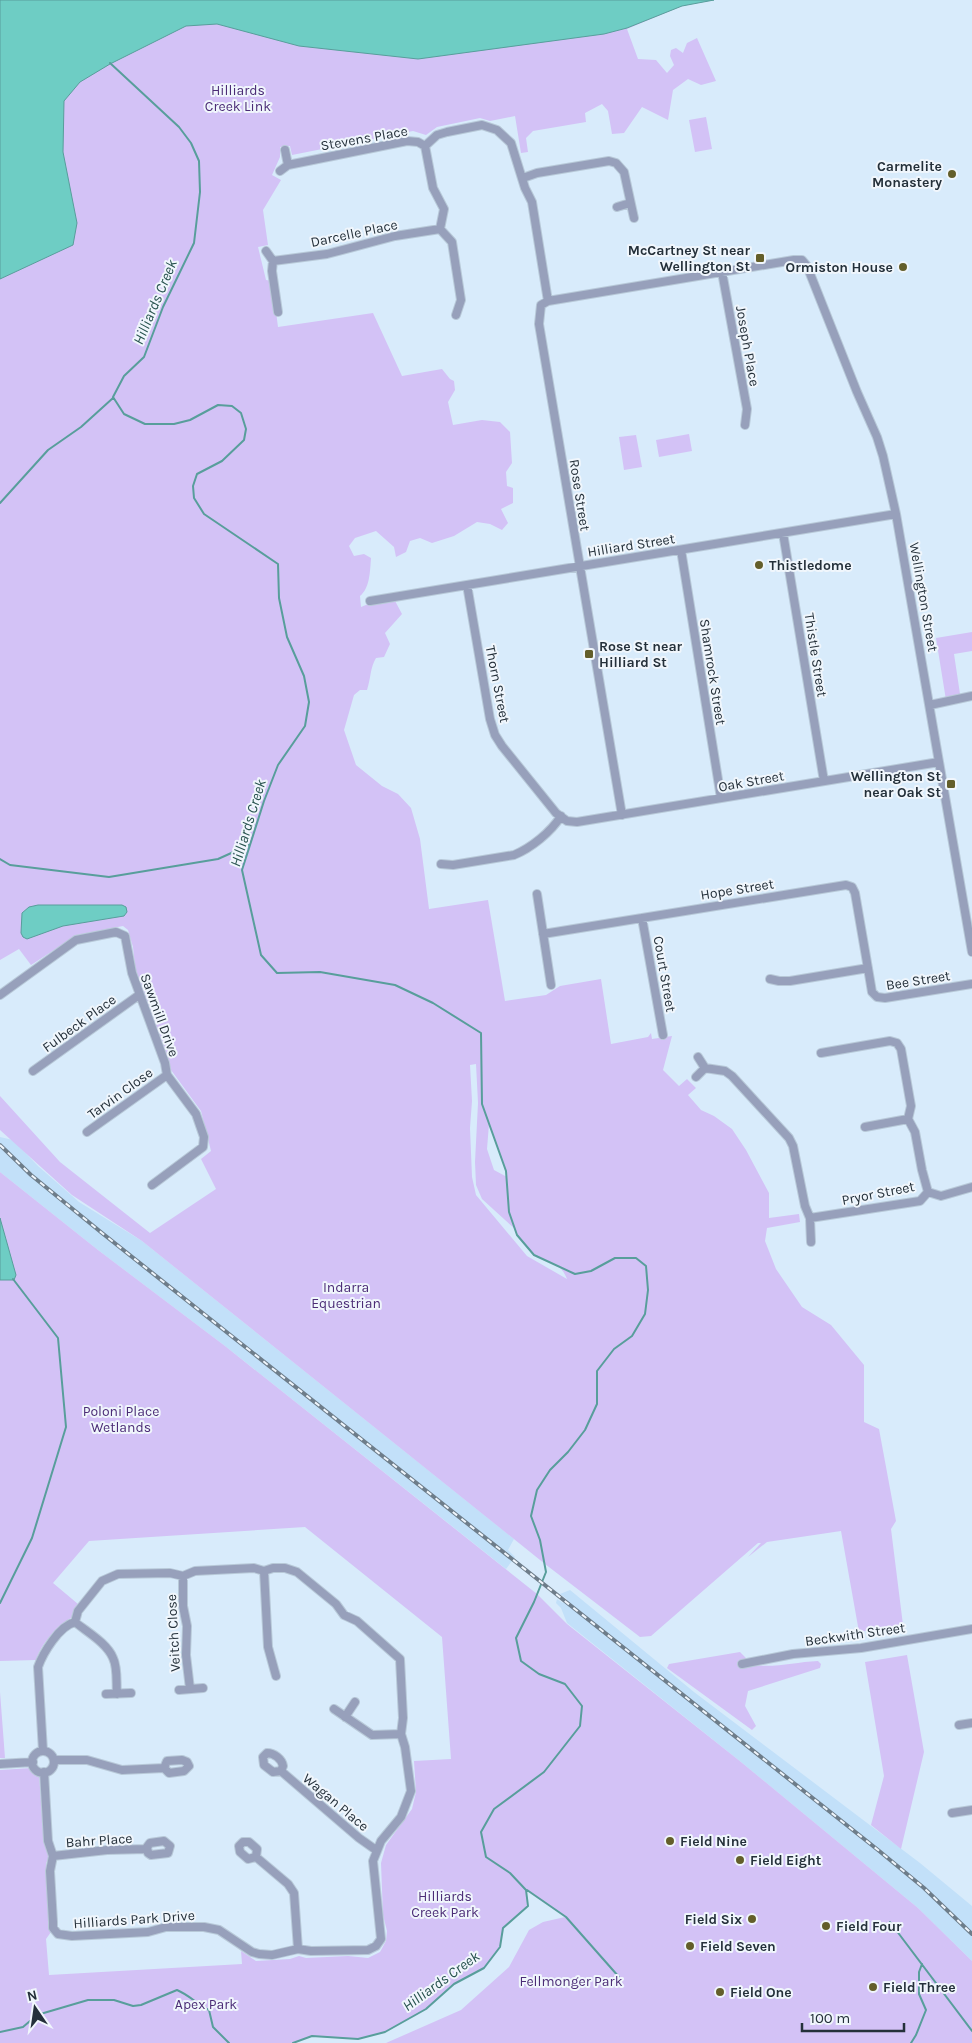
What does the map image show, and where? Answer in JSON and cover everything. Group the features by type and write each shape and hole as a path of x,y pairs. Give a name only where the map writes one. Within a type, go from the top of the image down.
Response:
{"street":[{"name":"Stevens Place","path":"280,171 288,165 407,141 418,142 425,146 437,135 482,125 497,130 512,143 523,178"},
{"path":"425,146 433,188 444,209 440,229 452,242 461,300 456,315"},
{"path":"285,150 288,165"},
{"path":"634,218 624,172 621,166 616,163 609,161 537,173 523,178 525,188 532,202 548,301 722,272"},
{"path":"617,207 630,203"},
{"name":"Darcelle Place","path":"273,260 327,254 395,236 440,229"},
{"path":"266,251 273,260 272,271 278,312"},
{"name":"Wellington Street","path":"722,272 802,260 807,266 849,374 884,456 896,514 972,948"},
{"name":"Joseph Place","path":"722,272 747,409 745,425"},
{"name":"Rose Street","path":"548,301 540,305 539,324 622,815"},
{"name":"Hilliard Street","path":"370,601 896,514"},
{"name":"Thistle Street","path":"783,533 824,781"},
{"name":"Shamrock Street","path":"681,550 722,798"},
{"name":"Thorn Street","path":"467,585 490,719 495,735 502,746 564,818"},
{"path":"930,705 972,696"},
{"name":"Oak Street","path":"564,818 577,822 939,762"},
{"path":"441,864 453,865 514,855 522,852 564,818"},
{"name":"Hope Street","path":"543,934 846,885 852,887 855,893 868,968"},
{"path":"537,894 551,985"},
{"name":"Court Street","path":"642,918 663,1035"},
{"name":"Sawmill Drive","path":"0,994 76,940 116,932 125,936 132,973 165,1063 167,1075 196,1114 204,1137 204,1148 152,1185"},
{"name":"Bee Street","path":"770,979 790,981 868,968 872,992 880,998 972,984"},
{"name":"Fulbeck Place","path":"33,1072 139,995"},
{"path":"820,1053 890,1041 897,1043 901,1049 910,1106 908,1119 915,1132 928,1192"},
{"path":"698,1057 705,1068 725,1071 732,1076 789,1138 793,1146 805,1206 810,1218 811,1242"},
{"path":"696,1077 705,1068"},
{"name":"Tarvin Close","path":"87,1132 167,1075"},
{"path":"865,1127 908,1119"},
{"name":"Pryor Street","path":"810,1218 920,1201 928,1192 941,1196 972,1187"},
{"path":"74,1622 78,1611 102,1581 118,1574 175,1573 183,1576 195,1571 254,1568 264,1571 273,1568 285,1568 297,1572 336,1604 344,1615 357,1621 400,1659 403,1718 401,1734 407,1760 410,1798 402,1817 381,1841 376,1850"},
{"path":"264,1571 268,1647 276,1676"},
{"name":"Veitch Close","path":"183,1576 186,1655 190,1689"},
{"path":"74,1622 106,1648 113,1657 116,1670 117,1694"},
{"path":"42,1751 38,1667 42,1655 54,1640 67,1624 74,1622"},
{"name":"Beckwith Street","path":"742,1664 793,1654 861,1648 972,1629"},
{"name":"Veitch Close","path":"179,1690 203,1688"},
{"path":"106,1694 132,1693"},
{"path":"345,1717 356,1702"},
{"path":"334,1709 372,1735 401,1734"},
{"path":"959,1725 972,1723"},
{"path":"42,1751 51,1755 54,1760 51,1770 44,1772 38,1771 33,1762 35,1756 42,1751"},
{"path":"54,1760 87,1760 122,1770 164,1768"},
{"path":"0,1764 33,1762"},
{"name":"Wagan Place","path":"281,1771 376,1850"},
{"name":"Hilliards Park Drive","path":"44,1772 48,1841 53,1856 50,1872 53,1928 62,1936 148,1932 166,1927 204,1927 219,1930 252,1952 272,1955 298,1949 312,1951 368,1950 376,1946 381,1938 373,1870 376,1850"},
{"path":"952,1813 972,1810"},
{"name":"Bahr Place","path":"53,1856 108,1850 147,1849"},
{"path":"256,1857 288,1884 294,1893 298,1949"}],"shaded area":[{"path":"0,0 714,0 682,6 627,28 604,34 418,59 299,46 217,24 186,26 110,64 80,82 64,101 63,152 77,223 73,245 0,279"},
{"path":"38,905 122,905 126,907 127,912 124,916 63,926 27,939 21,933 22,913 29,907"},
{"path":"0,1137 13,1140 38,1166 79,1202 142,1241 514,1539 508,1550 515,1557 506,1569 225,1346 98,1250 0,1172"},
{"path":"0,1218 16,1275 14,1280 0,1280"},
{"path":"570,1590 694,1692 920,1863 972,1906 972,1961 918,1908 741,1762 567,1623 561,1608 556,1603 557,1599 563,1603 567,1599 560,1594"}],"green space":[{"path":"0,0 183,11 714,0 682,6 627,29 638,59 656,60 667,73 674,65 670,56 671,50 676,48 683,53 687,43 697,38 716,81 701,85 688,79 673,90 668,120 642,107 624,133 612,134 608,111 602,104 585,113 586,122 533,131 526,138 528,152 521,153 515,116 490,121 480,118 437,127 426,135 413,131 292,155 290,146 280,147 280,157 272,175 281,180 263,210 268,245 258,247 266,280 272,281 278,327 373,313 402,376 442,369 454,381 455,390 448,402 453,425 482,420 500,422 510,432 512,463 506,472 507,486 513,488 513,503 501,509 508,523 502,530 490,524 477,522 454,536 432,543 420,538 410,541 406,552 396,557 394,547 376,531 355,538 349,546 354,556 364,554 371,558 368,584 360,596 361,607 373,602 394,599 402,614 385,633 390,644 384,657 376,658 374,662 367,690 360,690 354,695 344,730 356,765 382,786 398,794 411,808 420,839 429,909 488,900 505,1001 546,995 560,986 601,979 611,1044 648,1037 651,1033 652,1039 672,1036 663,1070 679,1086 687,1079 696,1088 688,1095 701,1110 714,1116 732,1129 746,1150 769,1193 769,1218 799,1214 800,1222 767,1228 765,1241 776,1269 802,1307 831,1325 864,1365 864,1422 879,1429 896,1521 891,1529 903,1625 859,1632 841,1531 767,1542 748,1557 761,1543 758,1543 651,1636 640,1637 545,1564 142,1241 72,1195 0,1130 0,1096 60,1162 150,1233 216,1189 201,1159 211,1151 201,1111 171,1070 136,975 133,947 128,930 123,926 77,935 31,965 19,949 0,960","holes":["476,1064 478,1103 475,1162 476,1185 482,1199 515,1229 520,1240 528,1249 539,1257 557,1265 567,1279 527,1256 476,1195 472,1177 470,1128 472,1101 470,1065","489,1124 506,1171 507,1177 494,1170 487,1149"]},
{"path":"706,117 712,149 695,152 689,120"},
{"path":"689,434 692,451 659,457 656,440"},
{"path":"636,435 642,467 624,470 619,437"},
{"path":"972,632 972,651 954,654 960,694 946,700 936,638"},
{"path":"0,1172 98,1250 225,1346 537,1594 567,1624 741,1762 918,1908 972,1961 972,2043 386,2043 461,2010 509,1967 529,1930 543,1922 565,1917 526,1890 528,1906 503,1928 500,1947 484,1968 454,1984 426,2009 385,2032 358,2039 312,2036 293,2043 0,2043 0,1770 32,1768 39,1774 44,1844 51,1853 46,1863 51,1932 46,1939 49,1975 242,1964 241,1951 256,1961 290,1959 299,1956 306,1958 348,1956 368,1958 380,1952 386,1941 387,1931 383,1915 381,1863 386,1845 412,1809 416,1792 414,1761 451,1759 442,1637 305,1527 89,1541 53,1583 78,1604 74,1609 73,1617 62,1624 51,1635 36,1660 0,1661"},
{"path":"740,1652 753,1665 778,1665 818,1661 821,1664 820,1668 748,1691 745,1706 756,1726 752,1730 667,1668 669,1664"},
{"path":"907,1655 924,1752 901,1849 871,1825 884,1776 865,1662"},
{"path":"0,1692 5,1758 0,1758"}],"waterway":[{"name":"Hilliards Creek","path":"110,63 179,127 191,143 199,161 200,192 194,243 163,307 144,357 124,376 113,397 124,414 145,424 174,424 190,420 218,405 232,406 241,413 246,429 244,440 222,461 197,474 193,486 194,498 204,514 278,564 279,598 287,637 304,676 309,702 305,726 278,765 264,801 242,870 261,955 277,973 320,972 395,985 433,1003 481,1033 482,1104 506,1171 509,1212 517,1235 534,1255 575,1274 591,1271 615,1258 636,1258 646,1266 648,1290 645,1314 632,1336 614,1349 597,1371 597,1404 585,1430 568,1452 550,1470 537,1490 531,1516 540,1540 546,1572 516,1638 521,1661 539,1674 565,1684 582,1706 580,1726 544,1772 494,1809 481,1832 486,1857 510,1873 526,1890 528,1906 503,1928 500,1947 484,1968 454,1984 426,2009 385,2032 358,2039 312,2036 293,2043"},
{"path":"0,503 48,450 81,427 113,398"},
{"path":"0,859 10,865 109,877 218,859 249,845"},
{"path":"0,1603 32,1538 66,1427 58,1338 13,1279"},
{"path":"527,1890 566,1917 619,1977"},
{"path":"890,1922 972,2031"},
{"path":"911,2043 926,2010 919,1994 919,1972 922,1964"},
{"path":"0,2032 23,2027 37,2015 88,2000 114,2000 133,2006 141,2005 177,1990 209,2010 213,2027 229,2043"}],"railway":[{"path":"0,1145 31,1175 102,1233 878,1850 924,1888 972,1934"}],"place":[{"name":"Carmelite Monastery","path":"952,174"},
{"name":"McCartney St near Wellington St","path":"760,258"},
{"name":"Ormiston House","path":"903,267"},
{"name":"Thistledome","path":"759,565"},
{"name":"Rose St near Hilliard St","path":"589,654"},
{"name":"Wellington St near Oak St","path":"951,784"},
{"name":"Field Nine","path":"670,1841"},
{"name":"Field Eight","path":"740,1860"},
{"name":"Field Six","path":"752,1919"},
{"name":"Field Four","path":"826,1926"},
{"name":"Field Seven","path":"690,1946"},
{"name":"Field Three","path":"873,1987"},
{"name":"Field One","path":"720,1992"}],"park label":[{"name":"Hilliards Creek Link","path":"238,98"},
{"name":"Indarra Equestrian","path":"346,1295"},
{"name":"Poloni Place Wetlands","path":"121,1419"},
{"name":"Hilliards Creek Park","path":"445,1904"},
{"name":"Fellmonger Park","path":"571,1981"},
{"name":"Apex Park","path":"206,2004"}]}
